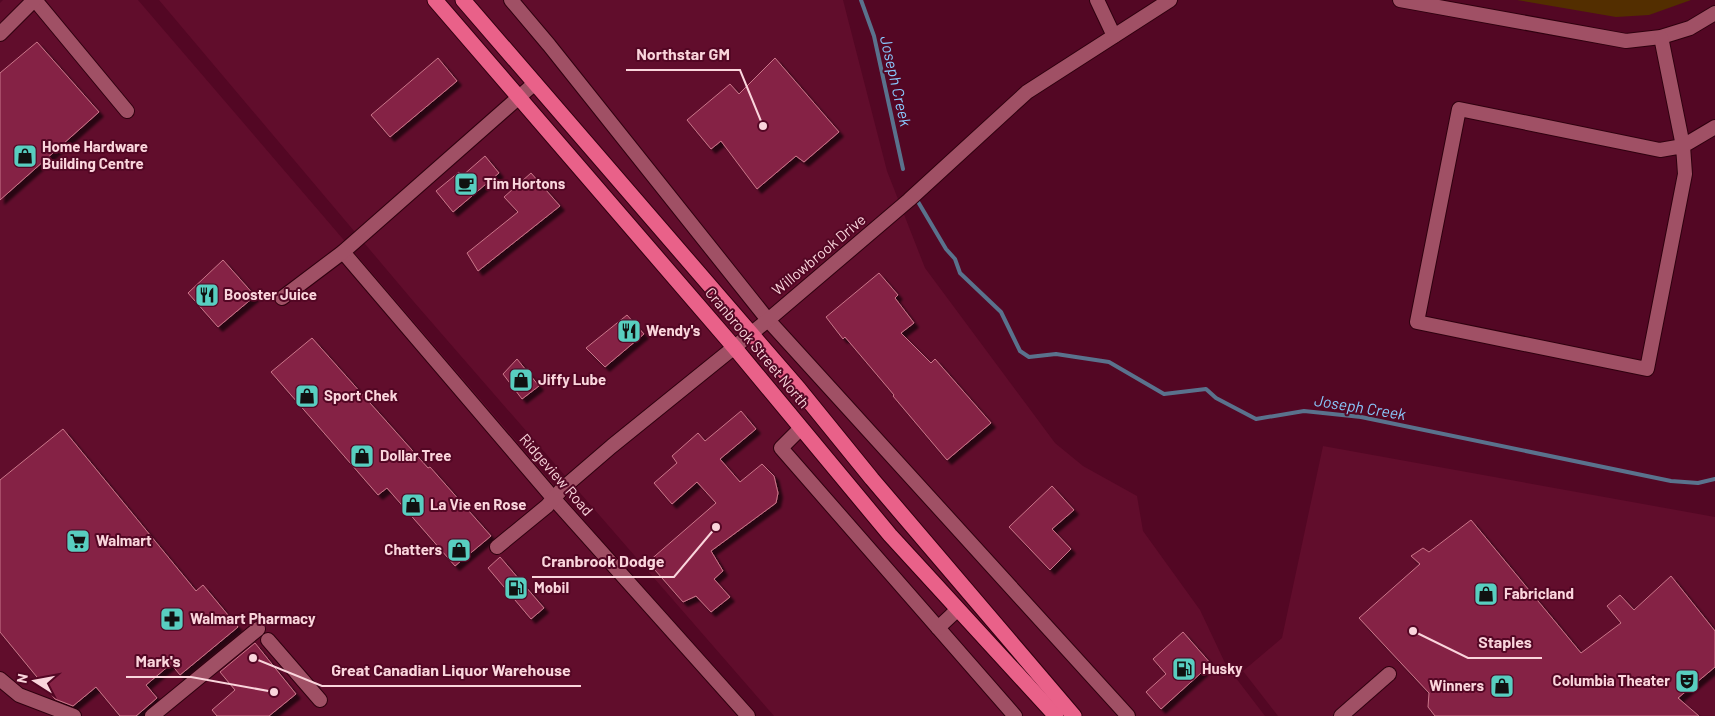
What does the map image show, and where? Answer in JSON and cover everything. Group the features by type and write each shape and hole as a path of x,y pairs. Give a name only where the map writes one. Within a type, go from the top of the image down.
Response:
{"highway":[{"name":"Cranbrook Street North","path":"435,0 734,347 890,535 1049,713"},
{"name":"Cranbrook Street North","path":"463,0 750,333 1074,716"}],"street":[{"path":"0,34 35,0 127,111"},
{"path":"511,0 550,45 768,320 1128,716"},
{"path":"1096,0 1114,36"},
{"name":"Willowbrook Drive","path":"497,547 547,506 562,489 605,452 768,320 909,200 1027,92 1170,0"},
{"path":"1400,0 1626,41 1661,37 1692,28 1715,13"},
{"path":"1661,37 1684,146 1685,174 1647,369 1417,322 1459,109 1660,150 1684,146 1715,127"},
{"path":"282,298 343,252 535,83"},
{"name":"Ridgeview Road","path":"343,252 554,499 748,716"},
{"path":"801,428 781,448 1014,716"},
{"path":"938,628 957,610"},
{"path":"152,716 258,629"},
{"path":"268,640 320,700"},
{"path":"1341,716 1389,674"},
{"path":"0,679 19,695 74,716"}],"shaded area":[{"path":"3,0 138,0 752,716 0,716 0,3"},
{"path":"159,0 843,0 887,171 925,268 1055,443 1083,466 1137,496 1143,531 1200,610 1226,665 1265,716 774,716 414,302"},
{"path":"1517,0 1691,0 1649,15 1616,17"},
{"path":"1323,446 1715,517 1715,716 1278,716 1243,671 1282,638"}],"building":[{"name":"Home Hardware Building Centre","path":"37,42 99,112 0,200 0,73"},
{"path":"438,58 457,81 390,137 371,115"},
{"path":"775,58 839,132 804,162 796,156 757,189 721,141 711,149 687,120 730,84 739,94"},
{"name":"Tim Hortons","path":"485,156 499,173 453,212 436,191 459,172 462,176"},
{"path":"531,173 560,206 478,271 467,253 518,212 504,197"},
{"path":"223,260 255,296 218,327 188,293"},
{"path":"879,273 898,295 895,298 914,323 901,333 931,363 935,359 991,423 947,460 845,337 843,339 826,317"},
{"path":"627,315 644,334 605,367 586,348"},
{"path":"312,338 491,536 455,566 387,488 378,495 271,372"},
{"name":"Jiffy Lube","path":"517,359 539,386 522,399 503,374"},
{"path":"741,411 756,429 720,459 740,482 762,464 774,476 778,493 776,503 711,551 723,571 714,579 730,597 711,612 696,596 683,602 648,562 716,503 697,482 672,504 654,483 677,463 672,456 698,433 705,441"},
{"name":"Walmart","path":"63,429 196,591 203,585 238,627 180,675 171,664 146,685 157,698 136,716 120,716 96,687 73,706 55,699 0,632 0,480"},
{"path":"1052,486 1074,510 1052,529 1071,549 1050,570 1009,527"},
{"path":"1471,520 1581,653 1621,623 1607,606 1620,595 1634,610 1671,576 1715,631 1715,667 1678,698 1699,716 1435,716 1428,707 1429,693 1359,618 1420,564 1411,556 1423,548 1429,552"},
{"name":"Mobil","path":"500,557 544,608 531,619 488,568"},
{"name":"Husky","path":"1183,632 1211,664 1161,709 1146,692 1166,674 1153,659"},
{"path":"255,643 296,694 269,716 217,716 212,710 235,690 220,672"}],"waterway":[{"name":"Joseph Creek","path":"861,0 874,36 903,169"},
{"name":"Joseph Creek","path":"917,200 946,249 955,259 960,273 1001,312 1020,351 1029,357 1056,354 1109,362 1164,394 1206,389 1216,398 1256,419 1304,411 1361,417 1671,481 1698,483 1715,479"}],"place":[{"name":"Northstar GM","path":"763,126"},
{"name":"Home Hardware Building Centre","path":"25,156"},
{"name":"Tim Hortons","path":"466,184"},
{"name":"Booster Juice","path":"207,295"},
{"name":"Wendy's","path":"629,331"},
{"name":"Jiffy Lube","path":"521,380"},
{"name":"Sport Chek","path":"307,396"},
{"name":"Dollar Tree","path":"362,456"},
{"name":"La Vie en Rose","path":"413,505"},
{"name":"Cranbrook Dodge","path":"716,527"},
{"name":"Walmart","path":"78,541"},
{"name":"Chatters","path":"459,550"},
{"name":"Mobil","path":"516,588"},
{"name":"Fabricland","path":"1486,594"},
{"name":"Walmart Pharmacy","path":"172,619"},
{"name":"Staples","path":"1413,631"},
{"name":"Great Canadian Liquor Warehouse","path":"253,658"},
{"name":"Husky","path":"1184,669"},
{"name":"Columbia Theater","path":"1687,681"},
{"name":"Winners","path":"1502,686"},
{"name":"Mark's","path":"274,692"}]}
